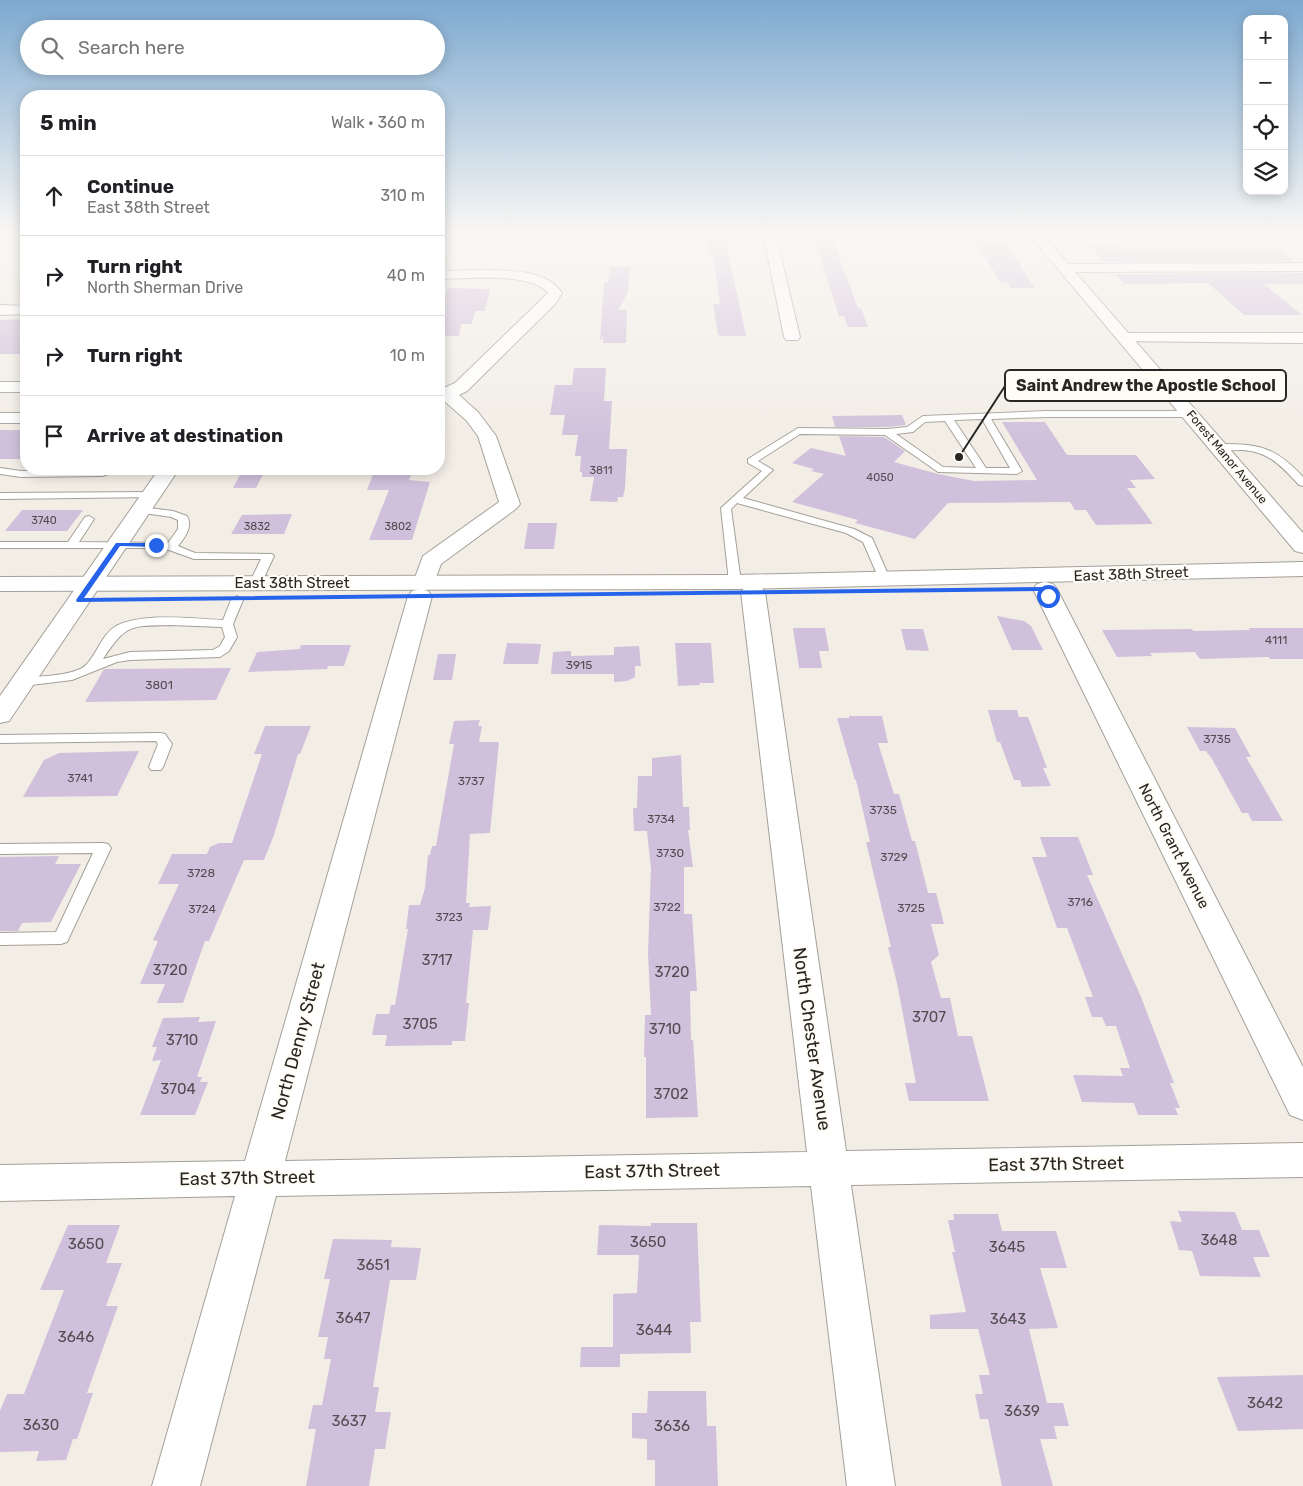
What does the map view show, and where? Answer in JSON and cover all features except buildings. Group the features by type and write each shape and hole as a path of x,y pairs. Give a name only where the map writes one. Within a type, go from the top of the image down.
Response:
{"street":[{"path":"445,393 461,387 551,301"},
{"path":"785,301 792,337"},
{"name":"Forest Manor Avenue","path":"1093,301 1300,540"},
{"path":"0,310 20,310"},
{"path":"1125,338 1303,338"},
{"path":"0,387 20,387"},
{"name":"North Denny Street","path":"176,1486 431,561 510,504 488,436 472,416 445,396"},
{"path":"0,418 20,418"},
{"path":"8,700 85,593 165,475"},
{"name":"East 38th Street","path":"744,587 884,579 1303,569"},
{"name":"East 38th Street","path":"0,600 256,582 422,589 744,587 1045,589 1303,586"},
{"name":"East 38th Street","path":"0,584 85,593 237,600 422,589"},
{"name":"North Chester Avenue","path":"744,587 829,1169 871,1486"},
{"name":"North Grant Avenue","path":"1045,589 1303,1104"},
{"name":"East 37th Street","path":"0,1183 1303,1160"}],"lane":[{"path":"744,587 726,508 768,470 751,461 798,431 887,432 910,430 924,419 986,418 1046,414 1190,414"},
{"path":"887,432 941,470 1017,470 986,418"},
{"path":"948,419 983,471"},
{"path":"1218,447 1244,447 1278,457 1303,483"},
{"path":"0,471 20,474 20,480 4,496 0,504"},
{"path":"4,496 146,502 183,518 185,522 183,531 171,547"},
{"path":"737,500 834,526 868,540 884,579"},
{"path":"71,545 89,519"},
{"path":"0,545 156,545 171,547 194,556 268,556 256,582"},
{"path":"8,700 114,659 130,656 216,654 225,648 231,637 227,624 237,600"},
{"path":"90,668 119,630 133,625 156,622 227,624"},
{"path":"0,739 160,737 165,744 156,767"},
{"path":"0,849 103,848 61,938 0,939"}],"place":[{"name":"Saint Andrew the Apostle School","path":"959,457"}],"route":[{"path":"156,545 118,544 80,600 237,600 420,596 1045,589 1048,596"}]}
